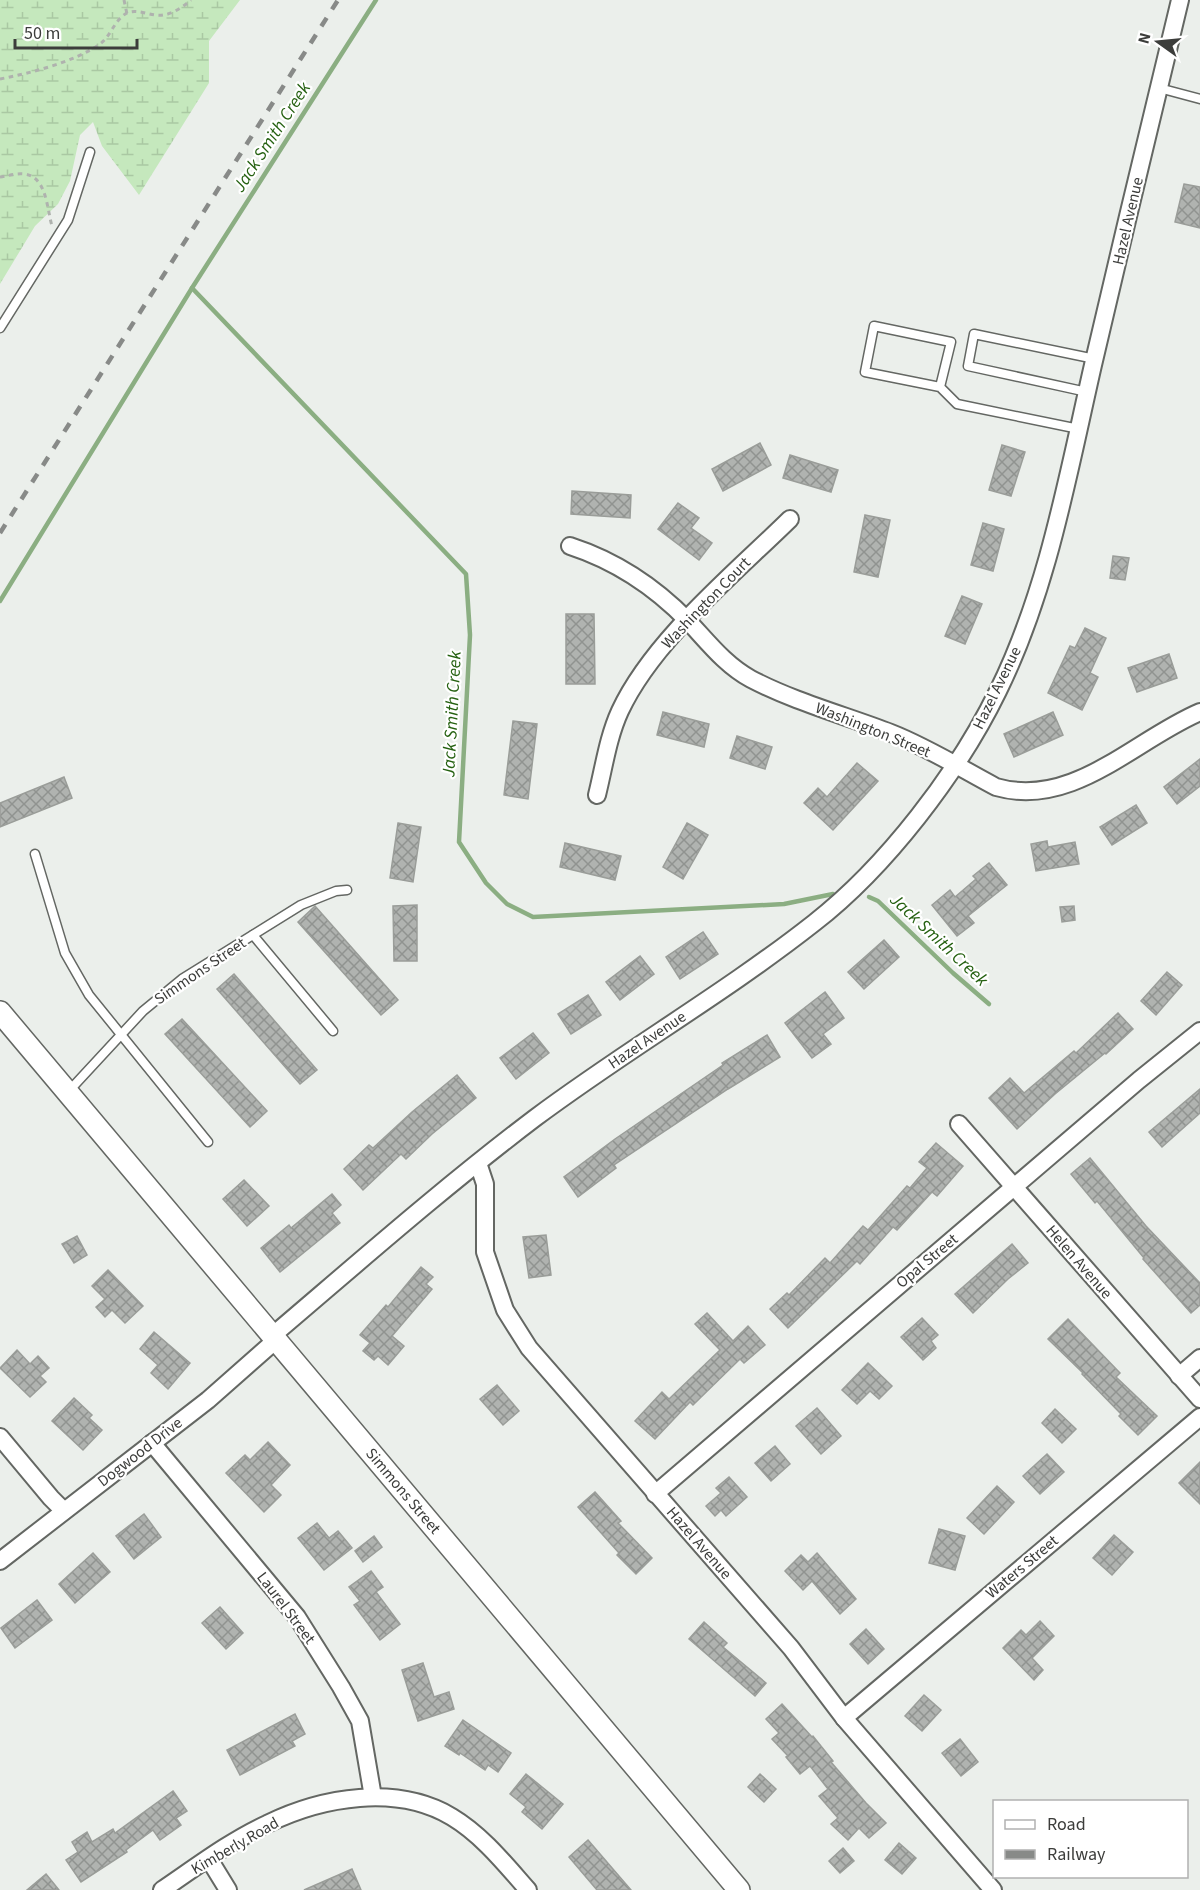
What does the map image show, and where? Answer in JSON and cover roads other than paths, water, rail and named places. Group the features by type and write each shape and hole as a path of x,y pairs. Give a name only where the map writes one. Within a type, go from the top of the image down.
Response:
{"street":[{"name":"Hazel Avenue","path":"274,1338 478,1163 535,1118 816,921 864,878 914,820 954,765 974,735 1015,655 1052,540 1180,0"},
{"name":"Washington Court","path":"597,795 615,725 621,709 639,679 659,651 687,620 790,519"},
{"name":"Washington Street","path":"570,546 608,560 638,578 662,596 720,656 750,678 784,694 894,734 996,787 1025,792 1045,791 1085,777 1164,729 1200,712"},
{"name":"Simmons Street","path":"2,1019 68,1092 739,1890"},
{"name":"Opal Street","path":"656,1494 1139,1080 1200,1031"},
{"name":"Helen Avenue","path":"959,1124 1200,1399"},
{"name":"Hazel Avenue","path":"478,1163 485,1184 485,1252 505,1310 529,1348 790,1648 844,1718 993,1890"},
{"name":"Dogwood Drive","path":"0,1561 208,1400 274,1338"},
{"path":"1179,1376 1200,1358"},
{"name":"Waters Street","path":"844,1718 1200,1417"},
{"path":"0,1437 64,1511"},
{"name":"Laurel Street","path":"152,1443 297,1617 342,1687 360,1721 374,1797"},
{"name":"Kimberly Road","path":"162,1890 209,1858 267,1824 315,1806 374,1797 410,1801 452,1817 488,1844 528,1890"},
{"path":"209,1858 228,1890"}],"lane":[{"path":"1159,88 1200,99"},
{"path":"0,328 68,220 90,152"},
{"path":"940,387 951,342 874,326 865,372 940,387 957,404 1078,429"},
{"path":"1087,392 968,366 974,334 1095,359"},
{"path":"35,854 64,953 90,995 208,1142"},
{"name":"Simmons Street","path":"68,1092 143,1011 182,979 301,905 336,891 347,890"},
{"name":"Simmons Street","path":"253,935 333,1030"}],"waterway":[{"name":"Jack Smith Creek","path":"376,0 192,288 466,574 470,635 459,842 486,883 507,904 533,917 784,904 833,894"},
{"name":"Jack Smith Creek","path":"0,601 192,288"},
{"name":"Jack Smith Creek","path":"869,897 878,901 989,1004"}],"railway":[{"path":"0,533 338,0"}]}
